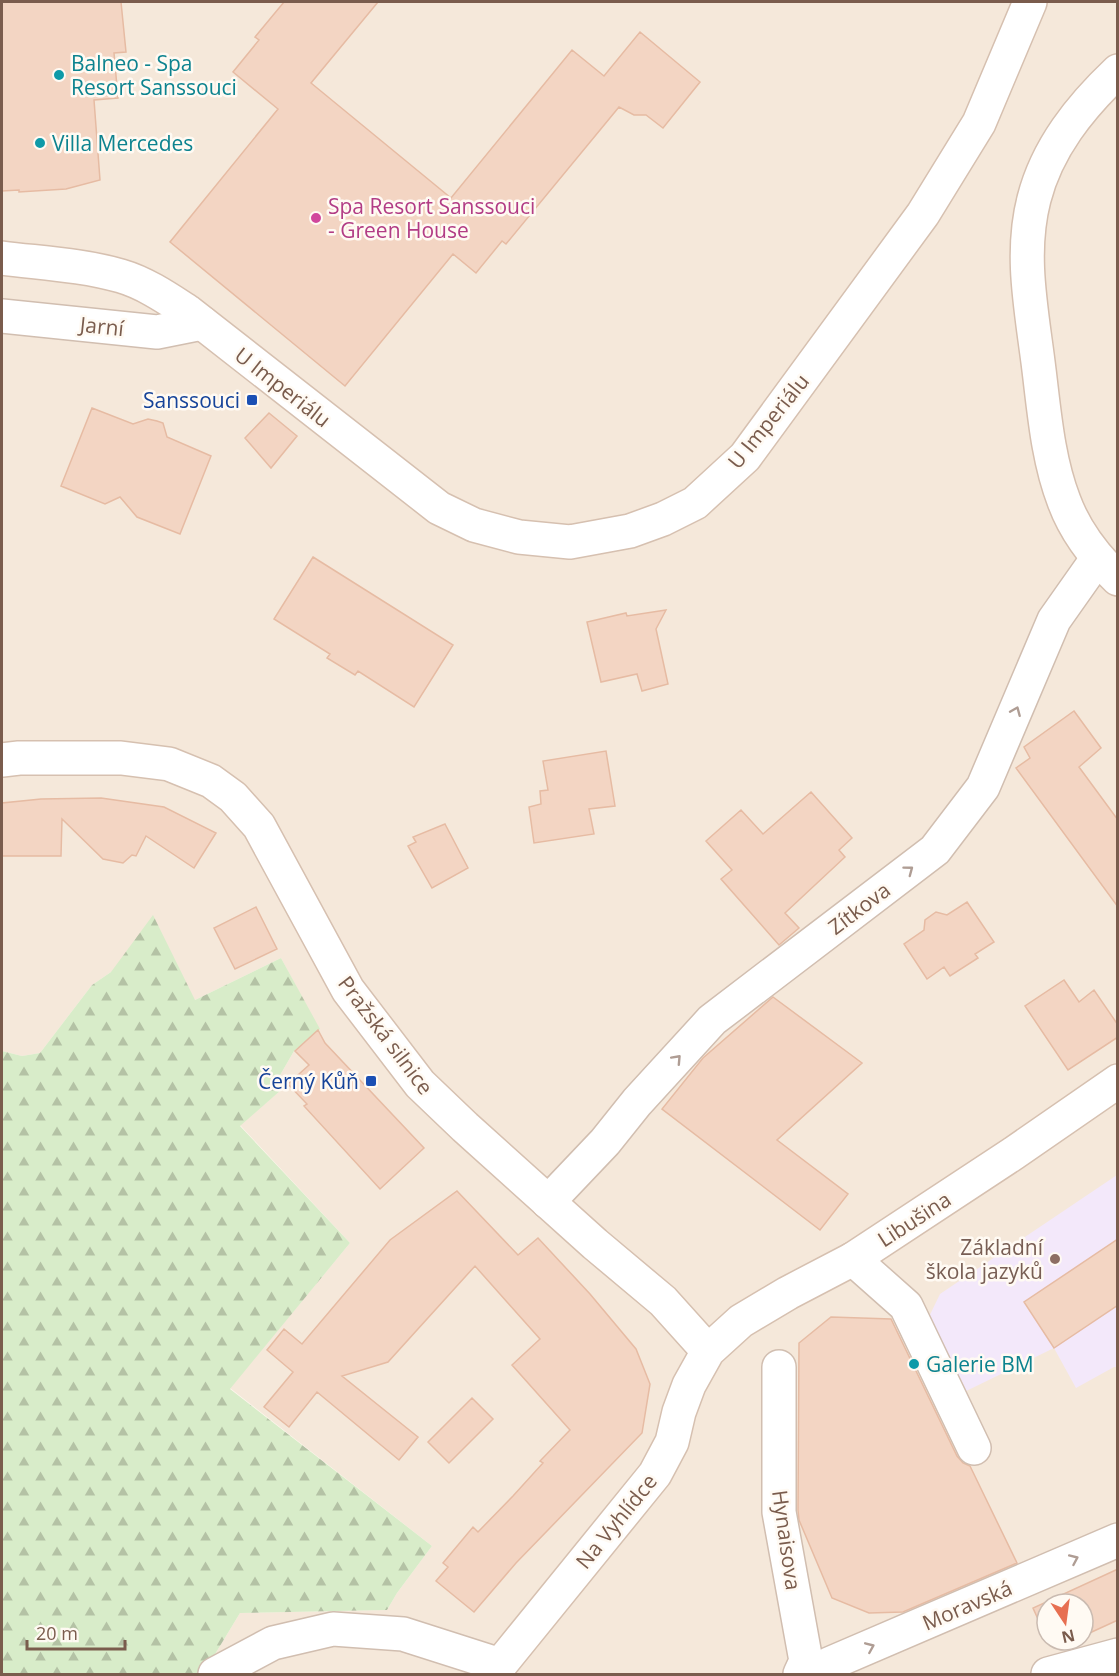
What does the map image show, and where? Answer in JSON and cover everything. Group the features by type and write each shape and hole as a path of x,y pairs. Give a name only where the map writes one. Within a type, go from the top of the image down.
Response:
{"street":[{"name":"U Imperiálu","path":"2,258 91,270 123,277 163,296 202,323 439,508 474,525 519,537 570,542 630,531 663,519 695,503 745,457 923,214 979,123 1030,2"},
{"path":"1107,569 1078,531 1064,500 1052,458 1044,416 1026,259 1029,222 1041,174 1072,120 1088,100 1118,71"},
{"name":"Jarní","path":"2,316 157,332 202,323"},
{"name":"Zítkova","path":"548,1202 605,1142 637,1102 712,1020 935,850 983,787 1054,620 1107,569"},
{"name":"Pražská silnice","path":"2,760 121,758 169,764 211,781 233,797 259,826 348,990 420,1084 548,1202 663,1301 708,1351"},
{"name":"Libušina","path":"708,1351 741,1321 853,1259 1052,1128 1118,1081"},
{"path":"853,1259 906,1306 974,1448"},
{"name":"Na Vyhlídce","path":"497,1670 655,1474 672,1443 689,1385 708,1351"},
{"name":"Hynaisova","path":"779,1367 779,1512 806,1661 800,1674"},
{"name":"Moravská","path":"820,1674 829,1664 1118,1540"},
{"path":"215,1674 273,1643 333,1629 403,1635 497,1670"},
{"path":"1048,1674 1118,1655"}],"shaded area":[{"path":"2,2 1117,2 1117,1674 203,1674 240,1613 387,1610 432,1546 230,1388 350,1243 240,1125 287,1085 279,1077 294,1051 319,1029 281,958 195,1000 111,972 92,985 40,1053 22,1056 2,1051"},
{"name":"Základní škola jazyků","path":"1117,1175 1117,1367 1076,1388 1054,1348 958,1395 925,1325 940,1294"}],"green space":[{"path":"153,915 195,1000 281,958 320,1029 294,1051 279,1077 288,1084 240,1126 350,1243 230,1389 432,1546 387,1610 240,1613 203,1674 2,1674 2,1051 22,1056 40,1053 92,985 111,972"}],"building":[{"path":"2,2 121,2 126,52 114,53 118,98 94,100 100,180 66,189 2,191"},
{"name":"Spa Resort Sanssouci - Green House","path":"284,2 378,2 311,83 451,198 572,50 604,76 640,32 700,82 663,128 646,115 634,115 619,107 506,244 502,241 476,273 453,254 345,386 170,242 278,109 233,72 259,40 255,37"},
{"path":"92,408 133,424 148,419 163,423 167,437 211,456 180,534 137,517 120,497 105,504 61,486"},
{"path":"269,413 297,436 271,468 245,438"},
{"path":"313,557 453,645 414,707 358,671 355,675 327,658 330,654 274,619"},
{"path":"666,610 656,629 668,684 642,691 637,674 601,682 587,622 626,613 627,616"},
{"path":"1074,711 1101,748 1079,767 1118,820 1118,907 1016,768 1030,758 1024,747"},
{"path":"606,751 615,806 589,809 594,834 534,843 529,807 541,804 540,791 548,790 543,761"},
{"path":"811,792 852,838 839,850 845,857 785,913 799,928 779,945 721,879 732,870 706,841 741,810 763,834"},
{"path":"101,798 164,807 216,833 194,868 146,836 136,856 132,855 123,863 103,859 62,819 61,856 2,856 2,803 41,799"},
{"path":"445,824 468,868 432,888 408,846 416,842 413,837"},
{"path":"967,902 994,942 975,954 978,958 950,976 944,967 927,979 904,944 924,930 925,920 936,912 947,915"},
{"path":"256,907 277,949 235,969 214,928"},
{"path":"1064,980 1079,1002 1094,990 1118,1025 1118,1037 1068,1070 1025,1006"},
{"path":"773,997 862,1063 777,1140 848,1194 820,1230 662,1109 703,1058"},
{"path":"318,1030 325,1043 424,1148 380,1189 304,1106 307,1104 288,1084 309,1065 295,1051"},
{"path":"457,1191 518,1255 538,1238 590,1294 636,1349 650,1384 642,1433 516,1563 474,1612 436,1581 448,1567 443,1563 473,1527 478,1532 513,1496 543,1463 540,1461 570,1430 512,1365 540,1339 475,1266 388,1362 342,1376 418,1437 399,1460 317,1392 289,1427 264,1407 293,1372 267,1350 284,1329 302,1344 390,1240"},
{"path":"1118,1239 1118,1305 1054,1348 1024,1302"},
{"path":"831,1317 891,1319 957,1456 963,1463 970,1466 1017,1563 903,1612 869,1613 832,1598 799,1520 798,1510 799,1343"},
{"path":"472,1398 493,1419 449,1463 428,1442"},
{"path":"1118,1569 1118,1620 1095,1631 1095,1592 1068,1592"}],"place":[{"name":"Balneo - Spa Resort Sanssouci","path":"59,75"},
{"name":"Villa Mercedes","path":"40,143"},
{"name":"Spa Resort Sanssouci - Green House","path":"316,218"},
{"name":"Sanssouci","path":"252,400"},
{"name":"Černý Kůň","path":"371,1081"},
{"name":"Základní škola jazyků","path":"1055,1259"},
{"name":"Galerie BM","path":"914,1364"}]}
